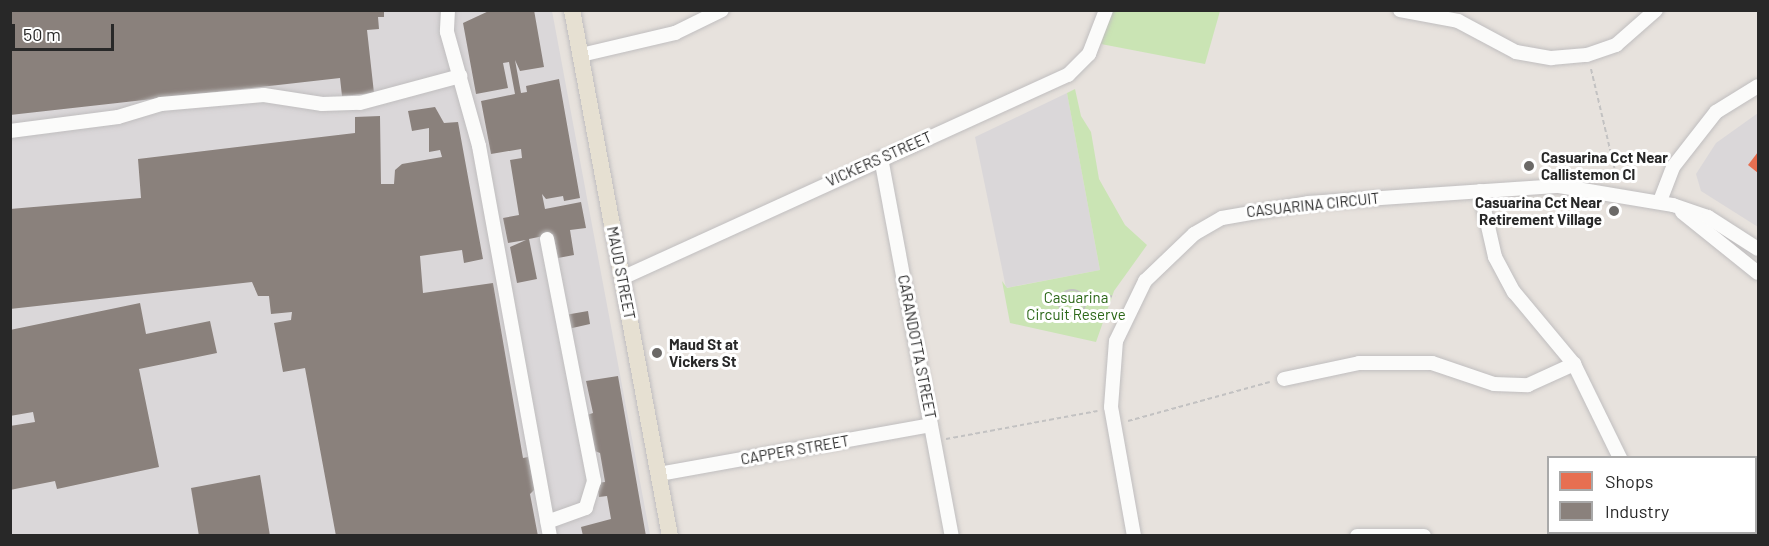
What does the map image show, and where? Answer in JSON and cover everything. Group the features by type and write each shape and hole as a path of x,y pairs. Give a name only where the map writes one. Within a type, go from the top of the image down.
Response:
{"main road":[{"name":"MAUD STREET","path":"572,10 670,536"}],"street":[{"path":"448,10 447,32 479,146 549,529 586,508 594,481 547,239"},
{"path":"581,55 675,33 722,10"},
{"name":"VICKERS STREET","path":"622,278 881,158 1068,75 1089,54 1106,10"},
{"path":"1400,10 1458,21 1516,52 1551,58 1587,55 1624,40 1656,10"},
{"path":"10,131 118,117 161,104 253,96 360,103 460,76"},
{"path":"1667,203 1673,166 1716,112 1758,86"},
{"name":"CARANDOTTA STREET","path":"881,158 952,536"},
{"name":"CASUARINA CIRCUIT","path":"1134,536 1112,407 1116,341 1128,312 1145,281 1194,234 1251,209 1559,186 1617,191 1667,203 1708,218 1758,249"},
{"path":"1480,191 1495,257 1514,291 1574,364 1619,456"},
{"name":"CASUARINA CIRCUIT","path":"1667,203 1758,273"},
{"path":"1284,379 1359,363 1432,363 1494,384 1528,385 1574,364"},
{"name":"CAPPER STREET","path":"659,474 931,425"},
{"path":"1357,536 1424,536"}],"path":[{"path":"1587,55 1619,170 1617,191"},
{"path":"1072,290 1086,303 1083,312 1070,316 1059,304 1072,290"},
{"path":"1086,303 1115,295"},
{"path":"1114,424 1189,409 1284,379"},
{"path":"934,442 1112,407"}],"shaded area":[{"path":"10,11 552,11 650,535 11,535"},
{"path":"1067,93 1100,270 1006,288 975,137"},
{"path":"1758,113 1758,227 1701,191 1696,174 1716,143"}],"green space":[{"path":"1111,11 1220,11 1205,64 1101,44"},
{"name":"Casuarina Circuit Reserve","path":"1075,89 1081,116 1091,132 1099,179 1125,225 1147,245 1114,291 1096,342 1010,323 1002,281 1007,288 1100,270 1067,93"}],"building: Shops":[{"path":"1758,152 1758,173 1748,165"}],"building: Industry":[{"path":"10,10 384,10 384,17 378,17 379,29 367,30 374,93 342,96 340,78 10,115"},
{"path":"491,10 534,10 544,67 520,71 515,60 521,93 527,92 526,86 559,79 580,198 564,201 563,196 546,199 542,194 545,209 581,202 586,228 570,230 574,255 558,258 553,234 529,239 537,279 517,283 510,247 526,240 508,243 503,218 519,215 510,160 522,158 521,149 491,154 481,101 515,94 509,62 503,63 508,88 476,94 463,23"},
{"path":"435,107 444,123 458,122 483,259 464,263 462,250 420,256 423,293 493,283 523,458 528,457 535,489 530,494 538,536 336,536 305,368 283,372 274,323 291,320 292,312 271,314 269,296 258,296 252,282 10,309 10,209 141,198 138,159 355,133 355,117 380,116 381,184 394,184 395,170 402,164 442,157 440,150 429,152 429,128 412,131 408,111"},
{"path":"140,303 146,334 210,321 217,353 139,369 159,467 57,489 55,481 10,490 10,426 35,422 33,412 10,416 10,330"},
{"path":"588,311 590,324 568,329 565,315"},
{"path":"618,376 646,536 583,536 581,527 611,519 607,496 599,497 597,483 605,482 600,453 592,450 587,415 593,413 586,381"},
{"path":"260,475 270,536 199,536 191,488"}],"place":[{"name":"Casuarina Cct Near Callistemon Cl","path":"1529,166"},
{"name":"Casuarina Cct Near Retirement Village","path":"1614,211"},
{"name":"Maud St at Vickers St","path":"657,353"}]}
